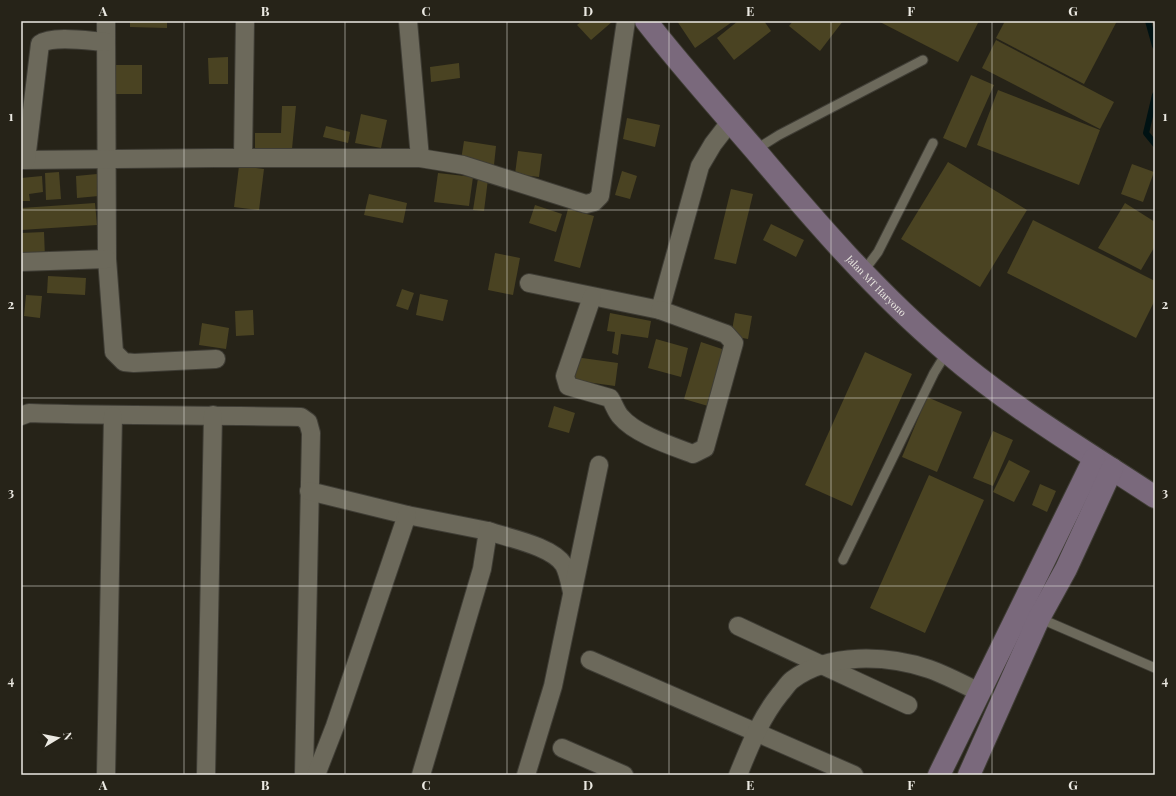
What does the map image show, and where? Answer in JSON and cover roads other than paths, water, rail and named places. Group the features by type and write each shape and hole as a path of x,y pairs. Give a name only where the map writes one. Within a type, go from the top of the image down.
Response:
{"street":[{"path":"106,21 107,259 114,352 124,362 134,363 216,359"},
{"path":"243,158 245,21"},
{"path":"408,21 420,158"},
{"path":"106,42 60,40 44,41 40,44 24,160 420,158 463,165 586,204 594,202 600,196 626,21"},
{"name":"Jalan MT Haryono","path":"646,21 698,85 862,273 947,352 996,390 1103,464 1155,497"},
{"path":"660,310 700,166 713,144 730,122"},
{"path":"21,262 107,259"},
{"path":"529,283 660,310 726,334 734,343 705,448 693,454 653,438 625,422 618,414 610,398 568,386 565,376 592,297"},
{"path":"21,416 29,413 113,416 213,415 300,417 308,422 311,433 304,775"},
{"path":"206,775 213,415"},
{"path":"106,775 113,416"},
{"path":"969,775 1039,618 1066,569 1103,464"},
{"path":"939,775 979,692 1103,464"},
{"path":"526,775 553,686 599,465"},
{"path":"309,491 407,515 488,531 546,550 559,559 565,566 572,592"},
{"path":"316,775 335,726 407,515"},
{"path":"421,775 482,569 488,531"},
{"path":"738,626 908,706"},
{"path":"738,775 755,732 770,707 791,681 820,664 859,659 891,661 929,669 979,692"},
{"path":"590,660 854,775"},
{"path":"562,748 624,775"}],"lane":[{"path":"754,150 923,60"},
{"path":"862,273 878,252 933,143"},
{"path":"843,560 934,373 947,352"},
{"path":"1039,618 1155,668"}],"waterway":[{"path":"1148,21 1155,46"},
{"path":"1155,95 1146,133 1155,144"}]}
